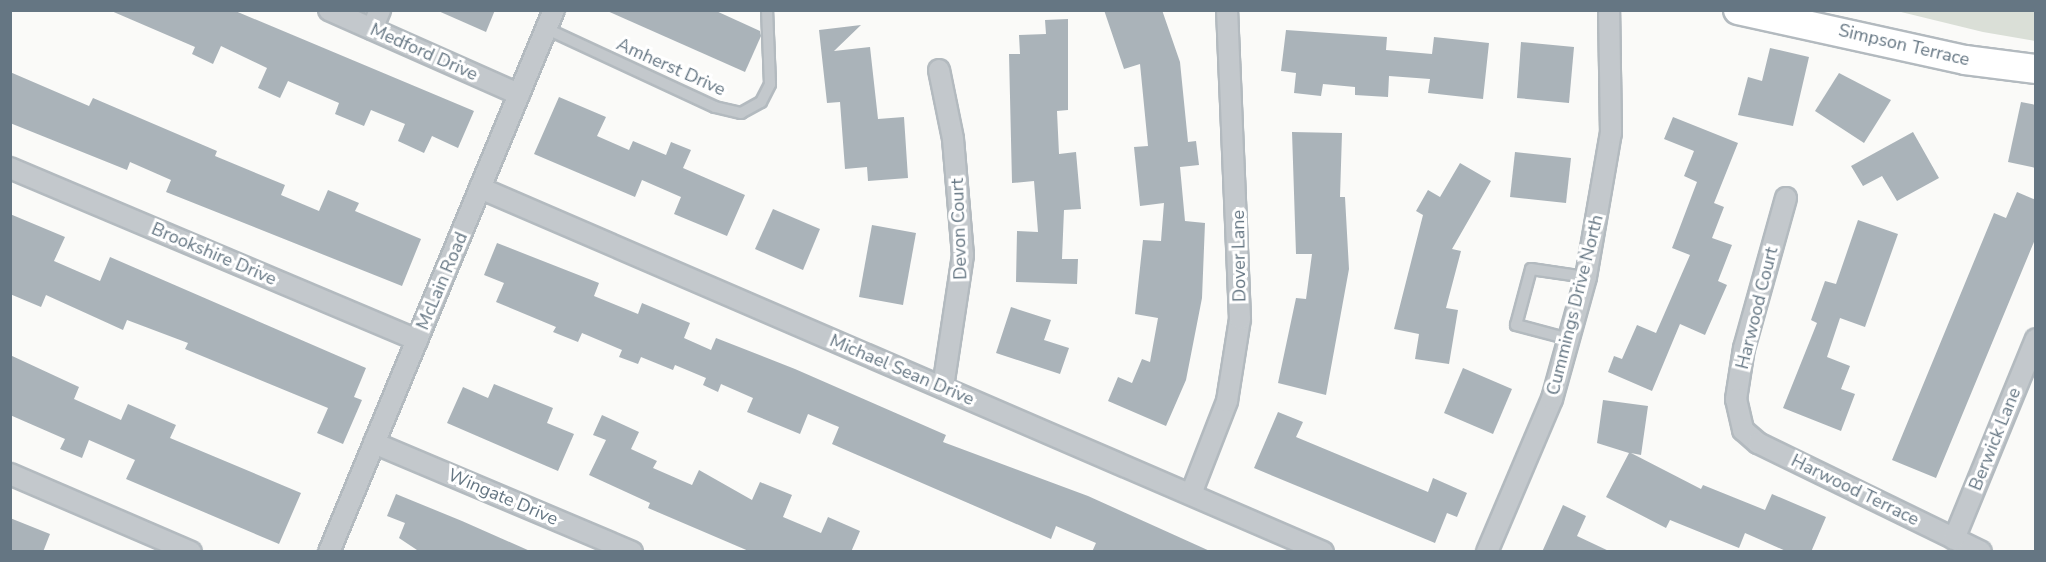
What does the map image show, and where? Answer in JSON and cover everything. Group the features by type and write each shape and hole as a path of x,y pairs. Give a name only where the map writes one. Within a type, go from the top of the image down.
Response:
{"street":[{"name":"Medford Drive","path":"329,10 519,94"},
{"path":"372,29 380,10"},
{"name":"McLain Road","path":"329,552 554,10"},
{"name":"Dover Lane","path":"1191,494 1227,401 1240,319 1227,10"},
{"name":"Cummings Drive North","path":"1487,552 1527,465 1569,339 1586,277 1611,133 1609,10"},
{"name":"Simpson Terrace","path":"1738,10 1965,60 2036,69"},
{"name":"Devon Court","path":"939,70 953,139 963,255 943,388"},
{"name":"Brookshire Drive","path":"10,168 417,340"},
{"name":"Michael Sean Drive","path":"480,188 1323,552"},
{"name":"Harwood Court","path":"1738,418 1744,348 1786,198"},
{"name":"Berwick Lane","path":"1954,538 2036,339"},
{"name":"Harwood Terrace","path":"1738,418 1758,443 1981,552"},
{"name":"Wingate Drive","path":"374,443 632,552"},
{"path":"10,474 191,552"}],"lane":[{"name":"Amherst Drive","path":"547,29 715,107 741,113 761,102 770,84 767,10"},
{"path":"1569,339 1516,325 1531,269 1586,277"}],"shaded area":[{"path":"1897,11 2035,11 2035,41 1983,32"}],"building":[{"path":"109,10 233,10 474,111 458,148 432,136 424,153 398,141 405,124 371,110 364,126 335,114 339,103 288,81 280,98 258,88 267,68 221,46 213,64 192,54 195,47"},
{"path":"436,10 495,10 486,32"},
{"path":"605,10 714,10 760,31 761,36 745,72"},
{"path":"1104,10 1162,10 1180,62 1188,142 1196,141 1199,165 1180,167 1185,221 1205,223 1202,298 1186,380 1166,426 1108,401 1118,377 1132,383 1142,359 1150,362 1158,318 1135,314 1143,240 1161,241 1164,203 1140,206 1134,147 1148,146 1140,64 1124,69"},
{"path":"1068,19 1068,110 1057,111 1059,154 1076,152 1081,209 1064,210 1062,259 1078,259 1077,284 1016,282 1017,231 1038,232 1034,181 1012,183 1009,54 1020,54 1019,35 1046,34 1045,20"},
{"path":"861,25 834,51 870,47 878,119 904,117 908,178 868,181 867,167 845,169 840,102 827,103 819,30"},
{"path":"1286,30 1387,37 1386,50 1432,54 1434,37 1489,43 1483,99 1428,93 1430,79 1389,76 1388,97 1355,95 1355,87 1323,84 1321,96 1294,93 1296,73 1281,71"},
{"path":"1521,42 1574,47 1569,103 1517,98"},
{"path":"1770,48 1809,57 1793,126 1738,115 1748,77 1762,81"},
{"path":"10,72 89,106 93,98 217,151 215,156 285,185 281,195 319,211 328,190 359,203 355,211 421,239 402,286 166,192 171,180 130,162 127,170 10,123"},
{"path":"1839,73 1891,100 1864,143 1815,111"},
{"path":"559,97 606,117 597,136 629,150 633,141 666,155 671,142 691,150 683,168 745,195 727,236 674,214 681,197 642,180 635,197 534,154"},
{"path":"2021,102 2036,105 2036,168 2008,162"},
{"path":"1673,117 1738,143 1714,203 1724,207 1712,238 1732,245 1718,281 1727,285 1705,335 1680,324 1652,391 1608,372 1614,356 1622,359 1637,325 1656,333 1690,255 1672,248 1697,182 1684,176 1694,151 1664,139"},
{"path":"1292,132 1342,133 1340,197 1345,197 1349,269 1326,395 1278,383 1296,298 1306,299 1312,254 1296,254"},
{"path":"1913,132 1939,178 1897,201 1882,176 1863,186 1851,166"},
{"path":"1515,152 1571,158 1566,203 1510,197"},
{"path":"1460,163 1491,181 1452,249 1461,251 1446,308 1458,310 1449,364 1415,359 1419,334 1394,329 1423,215 1416,211 1428,190 1440,197"},
{"path":"2017,192 2036,200 2036,237 1936,478 1892,460 1994,213 2006,218"},
{"path":"773,209 820,229 803,270 755,249"},
{"path":"10,214 65,237 54,261 100,281 110,257 366,368 354,397 362,400 343,444 317,433 328,408 185,349 188,343 127,320 123,330 46,295 41,307 10,294"},
{"path":"1858,220 1898,234 1865,327 1840,318 1827,357 1850,366 1841,389 1855,394 1841,431 1783,408 1817,323 1811,320 1825,281 1836,284"},
{"path":"872,225 916,233 903,305 859,297"},
{"path":"497,243 599,283 594,296 638,314 642,303 690,323 684,338 711,350 716,338 795,369 946,435 943,442 1088,496 1212,552 1092,552 1096,543 1056,526 1051,539 832,444 839,427 808,414 800,434 747,412 753,398 721,384 718,392 703,385 706,378 675,365 673,370 641,357 638,364 619,357 622,350 582,333 578,342 553,332 556,327 496,302 504,283 484,275"},
{"path":"1011,307 1051,320 1044,340 1069,348 1060,374 996,353"},
{"path":"10,355 79,387 74,399 121,420 128,404 176,425 170,438 301,493 279,544 126,479 135,460 89,440 82,458 60,449 65,439 10,415"},
{"path":"1463,368 1512,389 1493,434 1444,413"},
{"path":"494,384 553,408 547,423 574,434 558,471 447,423 463,387 488,398"},
{"path":"1603,400 1648,406 1641,455 1631,453 1701,489 1703,485 1765,510 1772,494 1826,517 1811,552 1788,552 1745,533 1739,548 1670,520 1666,528 1606,497 1629,453 1597,443"},
{"path":"1278,412 1303,422 1296,437 1428,492 1433,478 1467,493 1457,517 1447,513 1435,543 1254,468"},
{"path":"602,415 639,432 631,449 657,461 653,468 692,485 699,470 752,500 760,482 792,495 783,517 821,533 828,517 860,531 851,552 751,552 648,508 650,503 589,475 606,440 593,435"},
{"path":"396,494 530,551 420,552 399,538 405,523 387,516"},
{"path":"1563,505 1586,516 1577,536 1611,552 1542,552"},
{"path":"10,518 50,534 43,552 10,552"}]}
